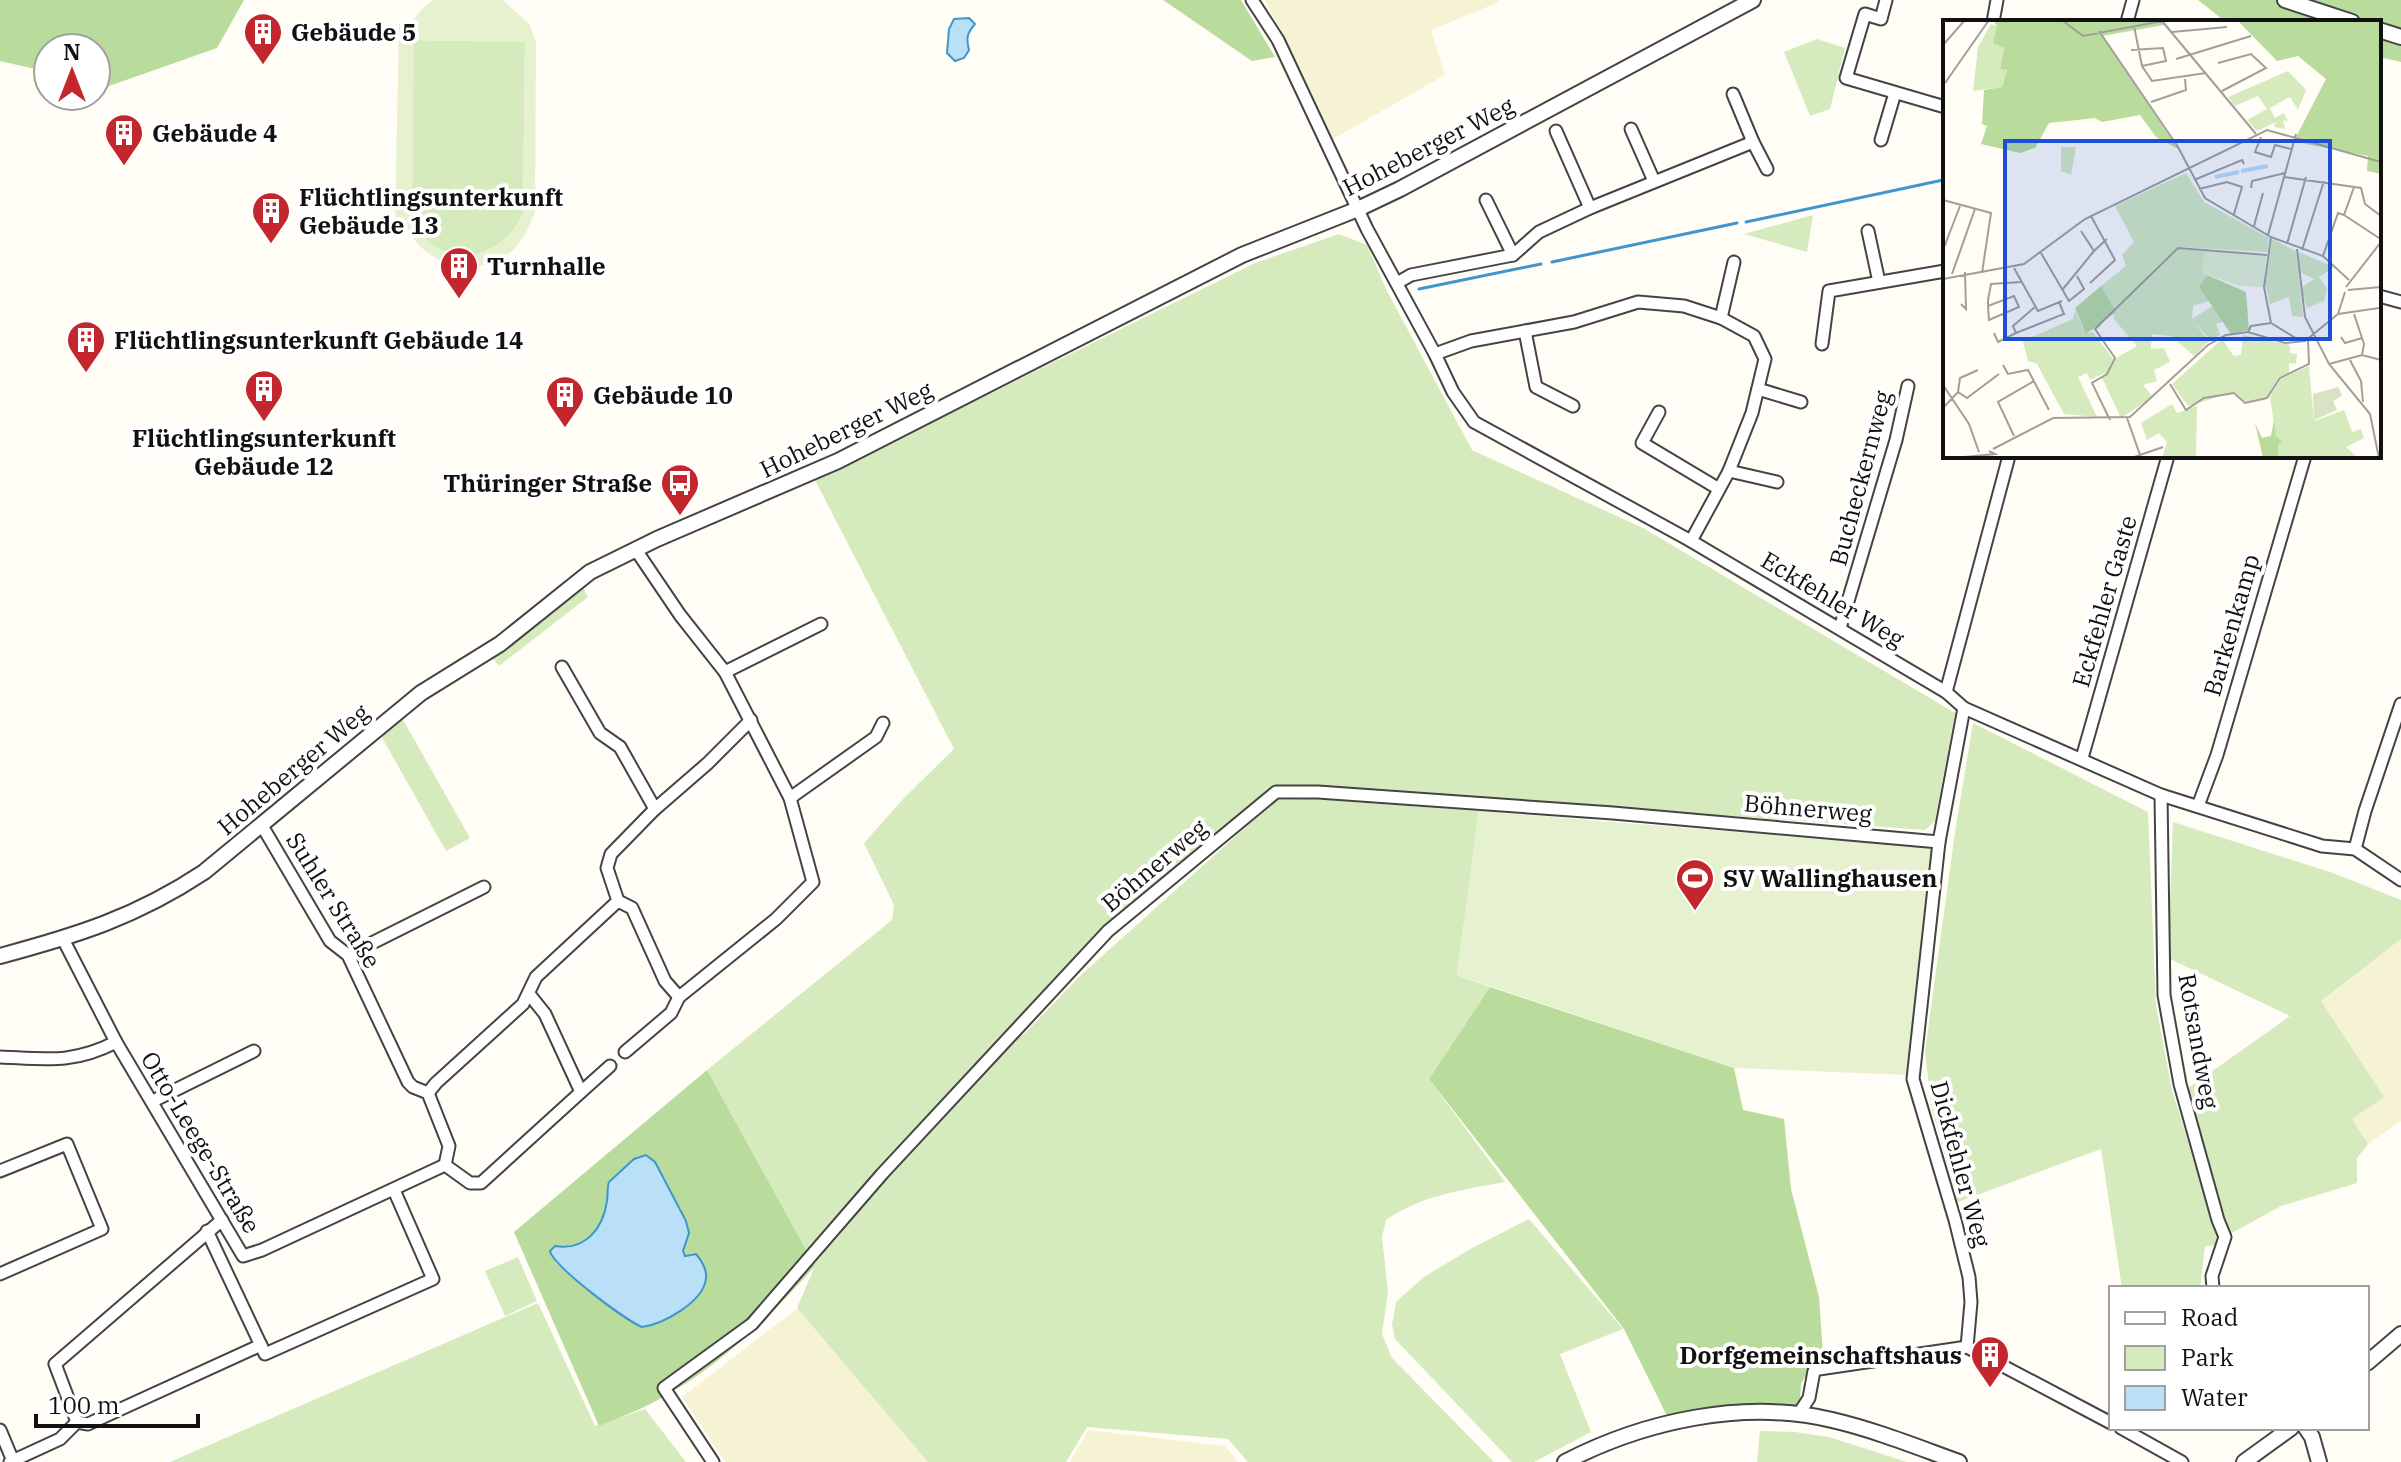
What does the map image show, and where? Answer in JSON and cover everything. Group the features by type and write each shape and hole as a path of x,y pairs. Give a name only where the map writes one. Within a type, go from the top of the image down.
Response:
{"street":[{"name":"Eckfehler Weg","path":"1252,0 1278,40 1358,209 1453,392 1474,422 1691,541 1946,692 1964,708 2161,795 2322,846 2355,849 2401,880"},
{"name":"Hoheberger Weg","path":"0,956 63,939 127,916 169,895 204,872 421,693 500,644 590,572 838,461 1242,255 1400,189 1753,0"},
{"path":"1886,0 1881,19 1865,14 1846,78 1943,106"},
{"path":"1993,20 1997,0"},
{"path":"2128,20 2133,0"},
{"path":"2285,0 2346,20"},
{"path":"2381,31 2401,37"},
{"path":"1881,140 1895,93"},
{"path":"1733,94 1767,169"},
{"path":"1631,129 1654,181"},
{"path":"1556,131 1590,208"},
{"path":"1397,283 1411,275 1513,255 1539,232 1654,181 1753,142"},
{"path":"1486,200 1513,255"},
{"path":"1868,231 1879,282"},
{"path":"1721,318 1734,262"},
{"path":"1822,344 1829,291 1943,271"},
{"path":"2381,297 2401,302"},
{"path":"1435,354 1471,341 1574,322 1638,302 1684,306 1721,318 1754,336 1765,359 1752,413 1729,471 1691,541"},
{"path":"1525,331 1536,387 1573,406"},
{"name":"Bucheckernweg","path":"1840,628 1896,440 1908,386"},
{"path":"1758,389 1801,402"},
{"path":"1659,412 1642,443 1719,489"},
{"path":"1946,692 2008,458"},
{"name":"Eckfehler Gaste","path":"2082,758 2167,458"},
{"name":"Barkenkamp","path":"2198,806 2217,755 2304,458"},
{"path":"1729,471 1777,482"},
{"path":"625,1052 671,1013 679,997 776,919 813,882 790,798 751,720 725,672 680,615 636,550"},
{"path":"725,672 821,624"},
{"path":"562,667 600,733 620,747 655,809"},
{"path":"2355,849 2401,704"},
{"name":"Dickfehler Weg","path":"1964,708 1939,842 1913,1079 1969,1277 1971,1302 1967,1347"},
{"path":"679,997 665,981 632,908 618,901 607,868 611,854 751,720"},
{"path":"790,798 876,737 883,723"},
{"name":"Böhnerweg","path":"713,1462 664,1388 752,1324 882,1174 1108,931 1276,792 1318,792 1599,812 1939,842"},
{"name":"Rotsandweg","path":"2161,795 2164,995 2180,1084 2225,1237 2212,1276 2213,1286"},
{"name":"Suhler Straße","path":"261,824 330,941 348,955 408,1082 428,1093 449,1146 450,1153 445,1165"},
{"path":"348,955 484,887"},
{"path":"428,1093 523,1004 536,977 618,901"},
{"name":"Otto-Leege-Straße","path":"63,939 116,1042 243,1256 445,1165"},
{"path":"529,994 545,1014 581,1092"},
{"path":"0,1057 54,1060 90,1055 116,1042"},
{"path":"153,1101 254,1051"},
{"path":"445,1165 470,1183 481,1183 610,1066"},
{"path":"0,1171 67,1144 102,1229 0,1274"},
{"path":"207,1231 265,1354 433,1279 394,1190"},
{"path":"77,1422 55,1364 222,1220"},
{"path":"225,1265 243,1256"},
{"path":"2369,1361 2401,1334"},
{"path":"77,1422 88,1424 261,1345"},
{"path":"1798,1415 1809,1398 1814,1371 1967,1347 2109,1422"},
{"path":"1565,1462 1631,1434 1714,1415 1798,1415 1832,1420 1959,1462"},
{"path":"0,1430 12,1461 60,1439 77,1422"},
{"path":"2125,1430 2182,1462"},
{"path":"2244,1462 2288,1430"},
{"path":"2307,1430 2319,1462"}],"shaded area":[{"path":"1265,0 1499,2 1431,30 1445,75 1333,139"},
{"path":"2401,939 2401,1121 2368,1144 2351,1119 2384,1097 2320,1001"},
{"path":"799,1307 928,1462 725,1462 682,1397"},
{"path":"1088,1430 1225,1446 1238,1462 1070,1462"}],"green space":[{"path":"0,0 244,0 217,48 112,85 112,32 32,32 32,68 0,61"},
{"path":"433,0 503,0 530,25 536,43 535,211 514,249 485,265 453,265 438,259 424,250 405,224 395,223 399,24 410,25","holes":["414,40 525,42 523,214 513,231 499,244 467,255 450,253 435,246 422,234 412,216"]},
{"path":"1163,0 1241,0 1275,57 1252,61"},
{"path":"2198,0 2401,0 2401,62 2381,57 2381,20 2222,19"},
{"path":"1817,39 1845,48 1830,109 1810,116 1784,52"},
{"path":"413,40 525,42 523,214 513,231 499,244 483,252 467,255 450,253 435,246 422,234 412,216"},
{"path":"1813,215 1807,252 1744,234"},
{"path":"1339,234 1367,245 1386,289 1472,450 1643,528 1955,713 1935,821 1925,830 1305,785 1278,785 1266,791 1102,930 989,1054 1023,1035 1081,975 1276,800 1315,799 1479,811 1457,975 1490,987 1429,1079 1505,1182 1428,1199 1386,1220 1382,1237 1388,1292 1382,1334 1392,1358 1494,1462 1248,1462 1228,1439 1087,1427 1066,1462 928,1462 797,1308 815,1266 707,1070 892,920 894,905 864,843 954,749 815,480 1255,263"},
{"path":"582,586 588,597 499,666 493,658"},
{"path":"398,711 470,838 446,851 380,734"},
{"path":"1973,723 2148,812 2156,1006 2172,1090 2219,1245 2205,1246 2200,1286 2122,1286 2101,1149 1958,1202 1931,1105 1925,1052"},
{"name":"SV Wallinghausen","path":"1479,811 1932,848 1909,1075 1734,1068 1457,975"},
{"path":"2173,822 2333,873 2401,900 2401,939 2321,1001 2384,1097 2352,1119 2368,1144 2357,1158 2357,1183 2281,1206 2230,1234 2187,1089 2290,1016 2168,958"},
{"path":"1490,987 1734,1068 1743,1110 1784,1119 1791,1189 1819,1297 1824,1369 1806,1375 1801,1384 1800,1400 1791,1417 1671,1424 1624,1329 1429,1079"},
{"path":"707,1070 815,1266 761,1323 701,1373 649,1405 599,1426 514,1232","holes":["639,1156 655,1162 681,1208 685,1256 693,1253 685,1306 648,1326 636,1325 570,1276 556,1263 550,1251 555,1246 576,1244 591,1236 605,1212 609,1182"]},
{"path":"1529,1219 1623,1329 1560,1354 1591,1432 1534,1462 1512,1462 1395,1339 1392,1325 1396,1302 1424,1277"},
{"path":"518,1257 537,1301 505,1316 485,1271"},
{"path":"538,1303 595,1426 645,1409 686,1462 170,1462"},
{"path":"1760,1431 1829,1437 1907,1462 1757,1462"}],"water":[{"path":"969,18 975,24 968,36 969,50 964,58 955,61 947,53 949,29 954,19"},
{"path":"646,1155 655,1162 686,1221 689,1233 683,1251 685,1256 696,1254 705,1268 706,1278 698,1295 681,1310 642,1327 576,1280 550,1251 555,1246 575,1245 591,1236 605,1211 609,1182 634,1159"}],"waterway":[{"path":"1746,222 1943,180"},
{"path":"1552,262 1737,223"},
{"path":"1419,289 1541,264"}],"place":[{"name":"Gebäude 5","path":"263,66"},
{"name":"Gebäude 4","path":"124,167"},
{"name":"Flüchtlingsunterkunft Gebäude 13","path":"271,245"},
{"name":"Turnhalle","path":"459,300"},
{"name":"Flüchtlingsunterkunft Gebäude 14","path":"86,374"},
{"name":"Flüchtlingsunterkunft Gebäude 12","path":"264,423"},
{"name":"Gebäude 10","path":"565,429"},
{"name":"Thüringer Straße","path":"680,517"},
{"name":"SV Wallinghausen","path":"1695,912"},
{"name":"Dorfgemeinschaftshaus","path":"1990,1389"}]}
